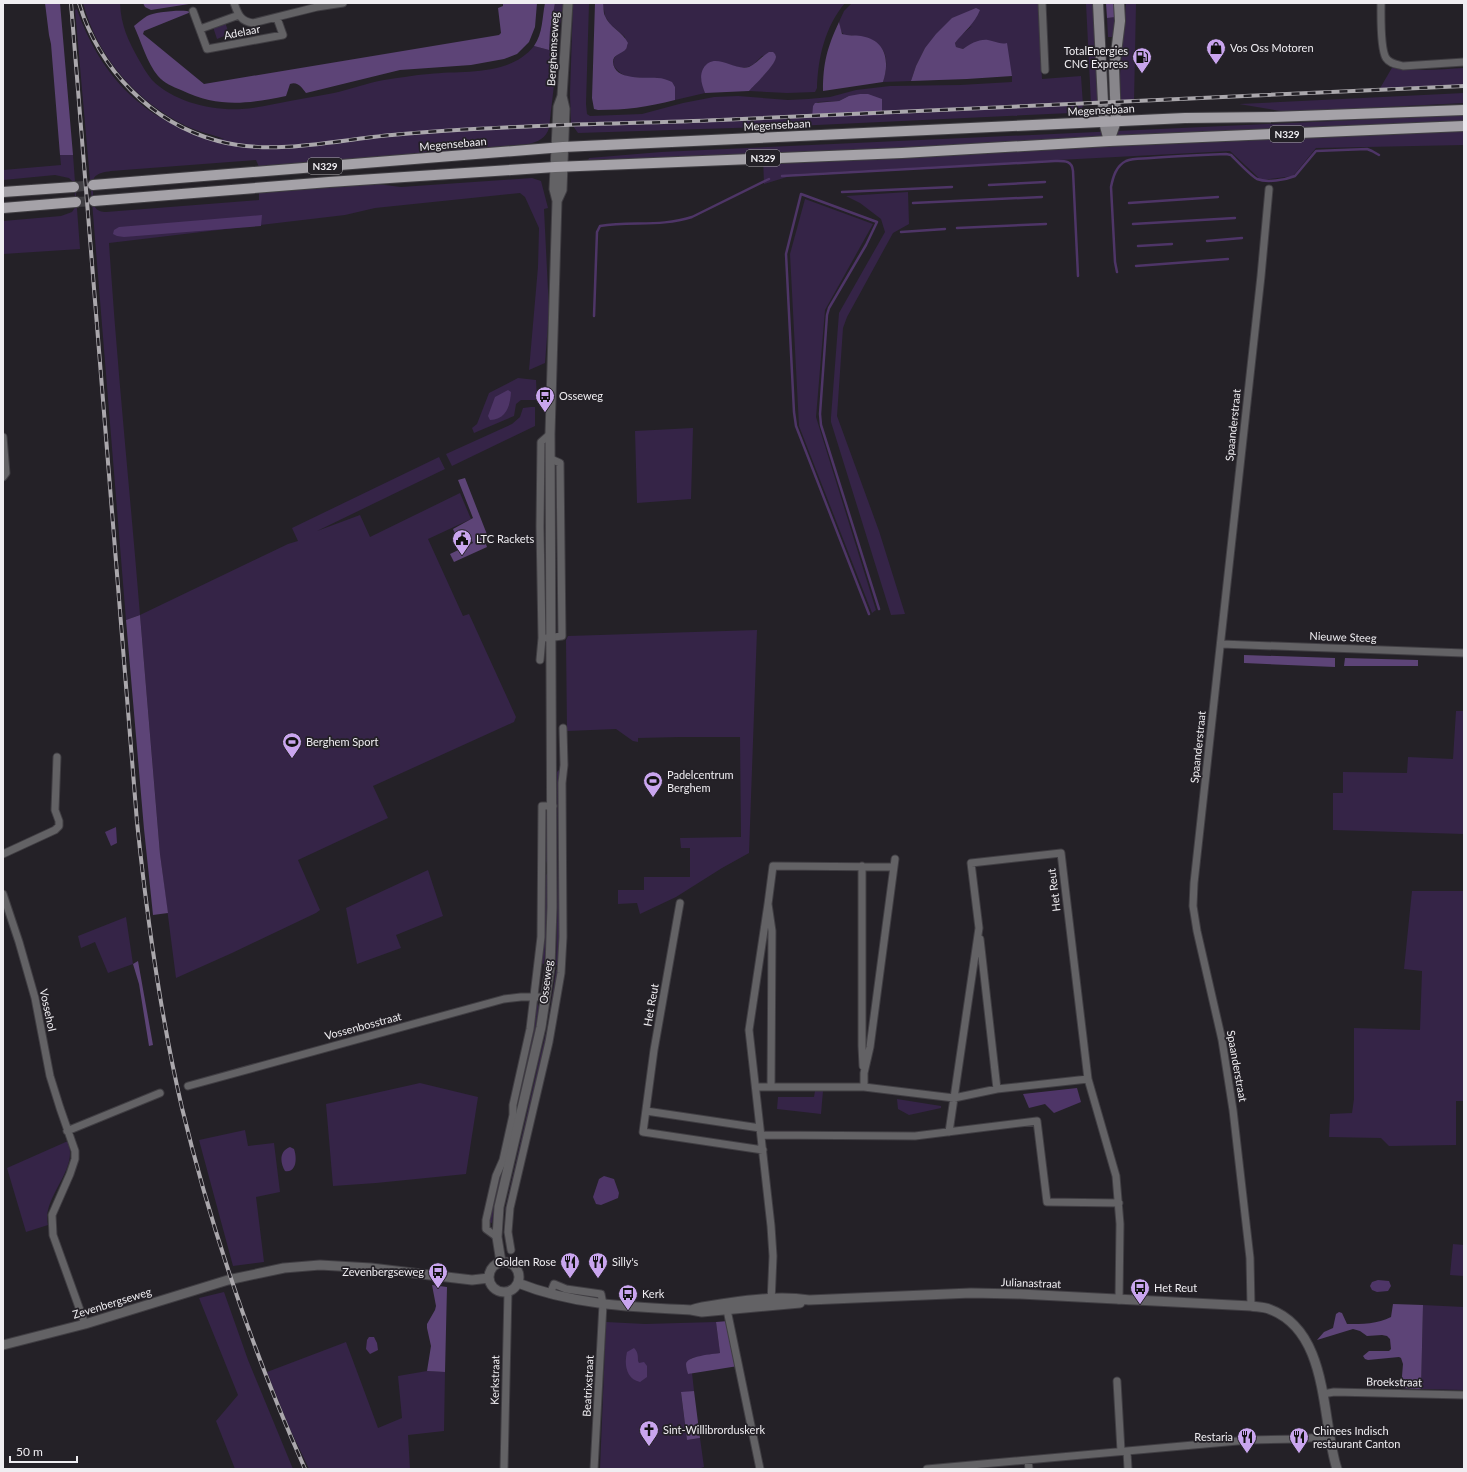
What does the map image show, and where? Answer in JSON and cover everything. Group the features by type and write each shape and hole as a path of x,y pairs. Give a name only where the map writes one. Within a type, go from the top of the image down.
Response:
{"main road":[{"path":"1098,3 1104,122 1109,141"},
{"path":"1109,141 1116,121 1114,69 1120,21 1119,3"},
{"name":"Megensebaan","path":"93,185 560,147 1185,118 1273,117 1464,110"},
{"name":"N329","path":"94,201 329,182 559,167 902,153 1109,141 1464,126"},
{"path":"3,192 74,187"},
{"path":"3,208 76,202"}],"street":[{"name":"Adelaar","path":"234,3 239,15 246,22 253,23 317,7 343,3"},
{"name":"Berghemseweg","path":"559,167 560,147 558,107 562,96 568,3"},
{"path":"1042,3 1045,70"},
{"path":"1381,3 1383,48 1386,58 1393,64 1403,66 1464,62"},
{"name":"Adelaar","path":"193,11 207,49 283,35 277,18"},
{"name":"Adelaar","path":"200,29 239,15"},
{"name":"Osseweg","path":"540,660 547,638 551,566 550,434 557,201 562,190 559,167"},
{"name":"Spaanderstraat","path":"1251,1306 1250,1258 1233,1110 1222,1040 1192,906 1269,189"},
{"name":"Osseweg","path":"501,1262 497,1237 497,1221 538,1042 546,998 551,941 553,806 552,742 540,527 541,442 550,434"},
{"path":"3,437 6,473 3,477"},
{"path":"547,638 562,636 560,463 551,459"},
{"path":"551,566 561,565"},
{"name":"Nieuwe Steeg","path":"1221,644 1464,653"},
{"name":"Osseweg","path":"510,1250 508,1221 550,1042 561,973 563,938 563,728"},
{"path":"552,742 563,741"},
{"path":"3,854 55,830 59,826 59,821 55,810 56,757"},
{"name":"Osseweg","path":"497,1237 486,1229 486,1220 496,1176 503,1160 513,1115 513,1105 530,1029 541,937 542,806 553,806"},
{"name":"Het Reut","path":"997,1089 971,863 1061,853 1088,1079 1116,1176 1119,1203 1119,1300"},
{"path":"864,1072 870,1047 895,859"},
{"path":"771,1302 773,1256 771,1226 749,1030 774,866 894,867"},
{"path":"862,866 862,1046 864,1087"},
{"path":"542,868 552,868"},
{"name":"Vossehol","path":"3,894 35,998 50,1076 67,1131 75,1151 75,1159 70,1174 52,1215 53,1235 85,1324"},
{"name":"Het Reut","path":"680,903 654,1050 643,1132 763,1150"},
{"path":"768,904 772,931 771,1087"},
{"name":"Het Reut","path":"949,1132 979,928"},
{"name":"Vossenbosstraat","path":"188,1086 504,999 535,996 546,998"},
{"path":"756,1087 864,1087 954,1098 997,1089 1088,1079"},
{"path":"67,1131 160,1093"},
{"path":"646,1111 761,1131 915,1136 1037,1121 1047,1202 1119,1203"},
{"path":"497,1221 508,1221"},
{"path":"501,1262 509,1263 517,1269 519,1278 518,1283 514,1289 508,1292 501,1292 496,1289 491,1284 489,1278 489,1274 493,1267 501,1262"},
{"name":"Zevenbergseweg","path":"3,1345 85,1324 228,1280 284,1268 320,1265 371,1268 472,1280 489,1278"},
{"name":"Julianastraat","path":"518,1283 562,1297 603,1304 691,1310 702,1306 726,1306 798,1298 809,1300 971,1293 1020,1294 1251,1306 1269,1309 1280,1315 1296,1328 1312,1353 1319,1373 1329,1436 1337,1469"},
{"name":"Kerkstraat","path":"504,1469 508,1292"},
{"name":"Beatrixstraat","path":"594,1469 603,1304"},
{"path":"726,1306 760,1469"},
{"path":"1117,1381 1124,1451 1128,1469"},
{"name":"Broekstraat","path":"1323,1394 1334,1392 1464,1395"},
{"path":"927,1469 962,1468 1028,1460 1249,1440 1300,1439 1329,1436"},
{"path":"1028,1460 1029,1469"}],"shaded area":[{"path":"45,3 60,3 73,155 60,155 51,44"},
{"path":"83,3 120,3 122,19 132,46 148,75 161,88 194,104 206,107 242,109 329,94 384,80 423,74 471,72 512,63 524,56 534,46 549,50 550,30 555,3 563,3 563,12 558,32 557,59 549,128 544,137 535,142 528,144 259,167 256,160 111,171 95,176 93,192 95,207 104,212 259,200 259,193 377,184 401,187 532,178 541,181 548,208 544,209 549,311 545,363 529,370 538,267 539,228 525,197 520,193 375,208 345,215 109,243 140,615 126,620 75,10 77,9 88,36 102,61 120,85 130,95 149,110 175,125 199,134 224,139 186,126 168,116 136,91 121,76 98,42 89,23"},
{"path":"143,3 189,4 151,10 145,7"},
{"path":"503,3 537,3 535,27 529,42 517,54 504,59 471,65 400,70 306,93 300,86 293,83 290,84 286,96 258,101 233,103 208,100 175,88 166,83 154,71 144,52 134,26 147,16 156,13 176,11 191,12 144,31 143,34 204,84 499,35 501,33 498,8 503,6"},
{"path":"545,3 555,3 550,30 549,50 534,46 541,31"},
{"path":"573,3 589,3 586,104 587,114 590,116 642,114 683,103 714,97 738,96 788,100 808,99 830,97 856,90 890,86 960,85 1012,82 1012,76 1002,44 995,43 969,45 963,49 956,47 955,43 960,36 972,26 925,48 916,66 911,81 883,82 886,70 886,60 884,52 880,46 865,38 844,35 841,31 839,22 844,11 852,3 1038,3 1042,79 1081,76 1083,105 1081,112 1071,113 796,126 578,133 571,123 570,94","holes":["849,96 813,118 813,106 818,102 839,101"]},
{"path":"595,3 603,3 604,13 607,20 626,39 628,43 624,51 614,57 613,62 615,68 624,75 631,77 661,78 672,82 675,87 675,100 627,109 594,109 592,98"},
{"path":"603,3 845,3 832,22 824,43 819,65 817,88 815,92 787,93 749,91 773,64 776,55 762,56 754,64 748,67 704,67 701,78 705,93 675,100 675,87 649,79 628,77 617,70 613,63 616,56 626,49 625,37 610,24 605,16"},
{"path":"1086,3 1096,3 1100,104 1091,104"},
{"path":"1106,3 1118,3 1116,17 1107,18"},
{"path":"1126,3 1136,3 1134,102 1121,103 1120,75"},
{"path":"976,8 980,10 978,15 955,43 956,47 963,49 981,40 991,40 1002,44 1007,43 1012,76 911,81 916,66 925,48 936,34 952,18"},
{"path":"1116,17 1113,37 1108,37 1107,18"},
{"path":"225,22 229,34 217,39 213,27"},
{"path":"839,22 842,34 869,38 881,47 886,59 883,82 823,91 826,56"},
{"path":"769,52 773,52 775,54 775,61 769,70 749,91 705,93 701,75 703,69 708,64 713,61 718,61 737,67 749,67"},
{"path":"1393,66 1419,70 1464,68 1464,85 1379,90"},
{"path":"1464,93 1464,103 1287,112 1239,104"},
{"path":"868,94 882,99 882,115 812,118 813,106 815,103 839,101 849,96"},
{"path":"1464,115 1464,145 1316,148 1293,176 1261,180 1230,151 797,174 764,184 763,157 585,168 589,158 661,152"},
{"path":"60,155 73,155 80,249 3,254 3,221 61,216 72,212 76,206 73,182 69,178 55,175 3,180 3,170 61,165"},
{"path":"908,192 909,224 893,233 847,317 843,328 837,416 879,531 905,614 891,615 831,422 831,417 839,313 885,232 881,219 860,203 846,196"},
{"path":"805,199 873,224 825,310 816,417 876,610 872,613 799,426 790,254"},
{"path":"262,215 261,226 124,237 113,234 114,230 119,227"},
{"path":"518,378 536,380 537,400 521,400 516,404 514,416 474,433 472,428 477,424 489,393"},
{"path":"508,390 511,392 510,403 506,411 500,417 490,420 488,416 495,397"},
{"path":"535,407 535,426 452,466 446,454 512,424 520,417 523,408"},
{"path":"693,428 691,499 637,503 635,431"},
{"name":"Berghem Sport","path":"439,457 445,469 317,531 360,515 370,537 460,493 471,519 428,539 463,616 469,614 516,717 514,722 373,786 388,818 298,860 320,910 232,953 176,978 160,854 140,615 288,544 298,541 292,528"},
{"path":"465,478 488,537 484,539 487,547 454,562 450,554 473,543 467,531 456,536 453,529 473,518 458,480"},
{"path":"140,615 160,854 168,913 153,915 126,620"},
{"path":"757,630 749,853 676,897 640,914 637,903 618,904 618,890 644,890 644,877 690,877 690,848 681,848 680,838 741,837 740,737 638,738 638,742 633,741 616,729 567,731 566,640 568,636"},
{"path":"1244,655 1335,658 1335,667 1244,663"},
{"path":"1345,658 1418,660 1418,666 1344,666"},
{"path":"1456,711 1464,711 1464,834 1333,830 1333,793 1343,793 1343,772 1407,773 1408,757 1453,759"},
{"path":"559,770 560,965 556,965 558,868 557,772"},
{"path":"545,812 547,813 548,860 544,863"},
{"path":"116,827 117,843 111,846 105,832"},
{"path":"428,870 443,916 396,935 401,948 357,964 346,908"},
{"path":"544,872 548,876 547,939 544,964 541,963 543,952"},
{"path":"1412,891 1464,891 1464,1101 1456,1101 1456,1145 1389,1146 1381,1138 1329,1137 1330,1114 1352,1113 1354,1099 1354,1028 1420,1030 1422,971 1404,969"},
{"path":"126,917 133,964 108,973 95,942 81,948 78,936"},
{"path":"138,961 153,1045 149,1046 139,984 133,964"},
{"path":"556,970 559,970 542,1060 505,1210 548,1025"},
{"path":"537,1003 539,1007 531,1056 517,1116 516,1106"},
{"path":"420,1083 478,1097 466,1174 333,1186 326,1104"},
{"path":"1077,1088 1081,1102 1054,1113 1045,1104 1029,1108 1023,1094"},
{"path":"815,1091 823,1091 821,1114 777,1109 778,1097 814,1097"},
{"path":"897,1099 941,1106 941,1108 909,1115 898,1109"},
{"path":"245,1130 248,1146 274,1143 280,1192 256,1197 264,1262 233,1266 199,1140"},
{"path":"68,1141 70,1151 69,1162 49,1207 47,1216 48,1225 26,1232 7,1168"},
{"path":"290,1147 294,1149 296,1160 292,1170 285,1171 281,1161 282,1154"},
{"path":"501,1170 503,1170 494,1207 492,1223 489,1222"},
{"path":"604,1176 614,1179 619,1193 618,1198 601,1205 596,1204 593,1197 599,1179"},
{"path":"1453,1244 1464,1245 1464,1276 1450,1275"},
{"path":"1378,1280 1389,1281 1391,1286 1388,1291 1377,1292 1372,1290 1370,1286 1372,1282"},
{"path":"432,1285 447,1287 445,1372 427,1371 431,1346 427,1324 436,1306"},
{"path":"224,1292 248,1360 293,1469 235,1469 216,1421 238,1395 199,1298"},
{"path":"1393,1304 1423,1305 1421,1389 1401,1388 1403,1364 1401,1358 1368,1360 1363,1356 1369,1351 1389,1351 1391,1349 1390,1339 1387,1336 1367,1336 1360,1331 1353,1329 1317,1340 1324,1332 1333,1328 1336,1314 1339,1312 1342,1313 1347,1324 1370,1323 1391,1317"},
{"path":"1423,1305 1464,1307 1464,1390 1421,1389"},
{"path":"728,1321 738,1366 688,1374 686,1364 687,1361 695,1357 720,1353 716,1322"},
{"path":"606,1322 645,1324 716,1322 720,1353 692,1358 686,1364 688,1374 692,1373 694,1391 681,1393 687,1440 700,1438 704,1467 698,1469 600,1469"},
{"path":"369,1337 374,1337 378,1350 370,1354 366,1349 367,1340"},
{"path":"346,1342 378,1428 402,1418 398,1376 427,1371 445,1372 444,1431 408,1435 410,1469 309,1469 289,1427 267,1372"},
{"path":"634,1348 638,1356 639,1363 644,1362 647,1366 647,1377 640,1382 632,1378 626,1366 627,1352"},
{"path":"694,1391 700,1438 687,1440 681,1392"}],"waterway":[{"path":"1117,272 1115,262 1111,187 1117,169 1126,161 1132,159 1226,154 1231,155 1257,179 1271,181 1295,176 1316,151 1367,149 1379,155"},
{"path":"782,176 1055,161 1067,162 1071,165 1073,171 1078,276"},
{"path":"594,316 597,232 600,226 669,222 692,217 769,179"},
{"path":"989,185 1045,182"},
{"path":"842,192 952,187"},
{"path":"869,614 796,426 786,254 801,194 877,222 866,245 829,308 827,315 820,414 821,425 879,609"},
{"path":"913,203 1042,197"},
{"path":"1129,203 1218,197"},
{"path":"1133,224 1235,218"},
{"path":"957,228 1046,224"},
{"path":"901,232 945,229"},
{"path":"1207,241 1242,238"},
{"path":"1138,246 1172,244"},
{"path":"1136,266 1228,259"}],"tunnel":[{"path":"74,187 93,185"},
{"path":"76,202 94,201"}],"railway":[{"path":"71,3 137,822 155,966 167,1037 182,1108 220,1246 268,1381 305,1469"},
{"path":"79,3 88,27 100,50 114,71 131,90 150,107 171,121 194,133 218,141 261,147 305,146 370,137 483,128 697,121 1464,86"}],"place":[{"name":"Vos Oss Motoren","path":"1216,65"},
{"name":"TotalEnergies CNG Express","path":"1142,74"},
{"name":"Osseweg","path":"545,413"},
{"name":"LTC Rackets","path":"462,556"},
{"name":"Berghem Sport","path":"292,759"},
{"name":"Padelcentrum Berghem","path":"653,798"},
{"name":"Golden Rose","path":"570,1279"},
{"name":"Silly's","path":"598,1279"},
{"name":"Zevenbergseweg","path":"438,1289"},
{"name":"Het Reut","path":"1140,1305"},
{"name":"Kerk","path":"628,1311"},
{"name":"Sint-Willibrorduskerk","path":"649,1447"},
{"name":"Restaria","path":"1247,1454"},
{"name":"Chinees Indisch restaurant Canton","path":"1299,1454"}]}
